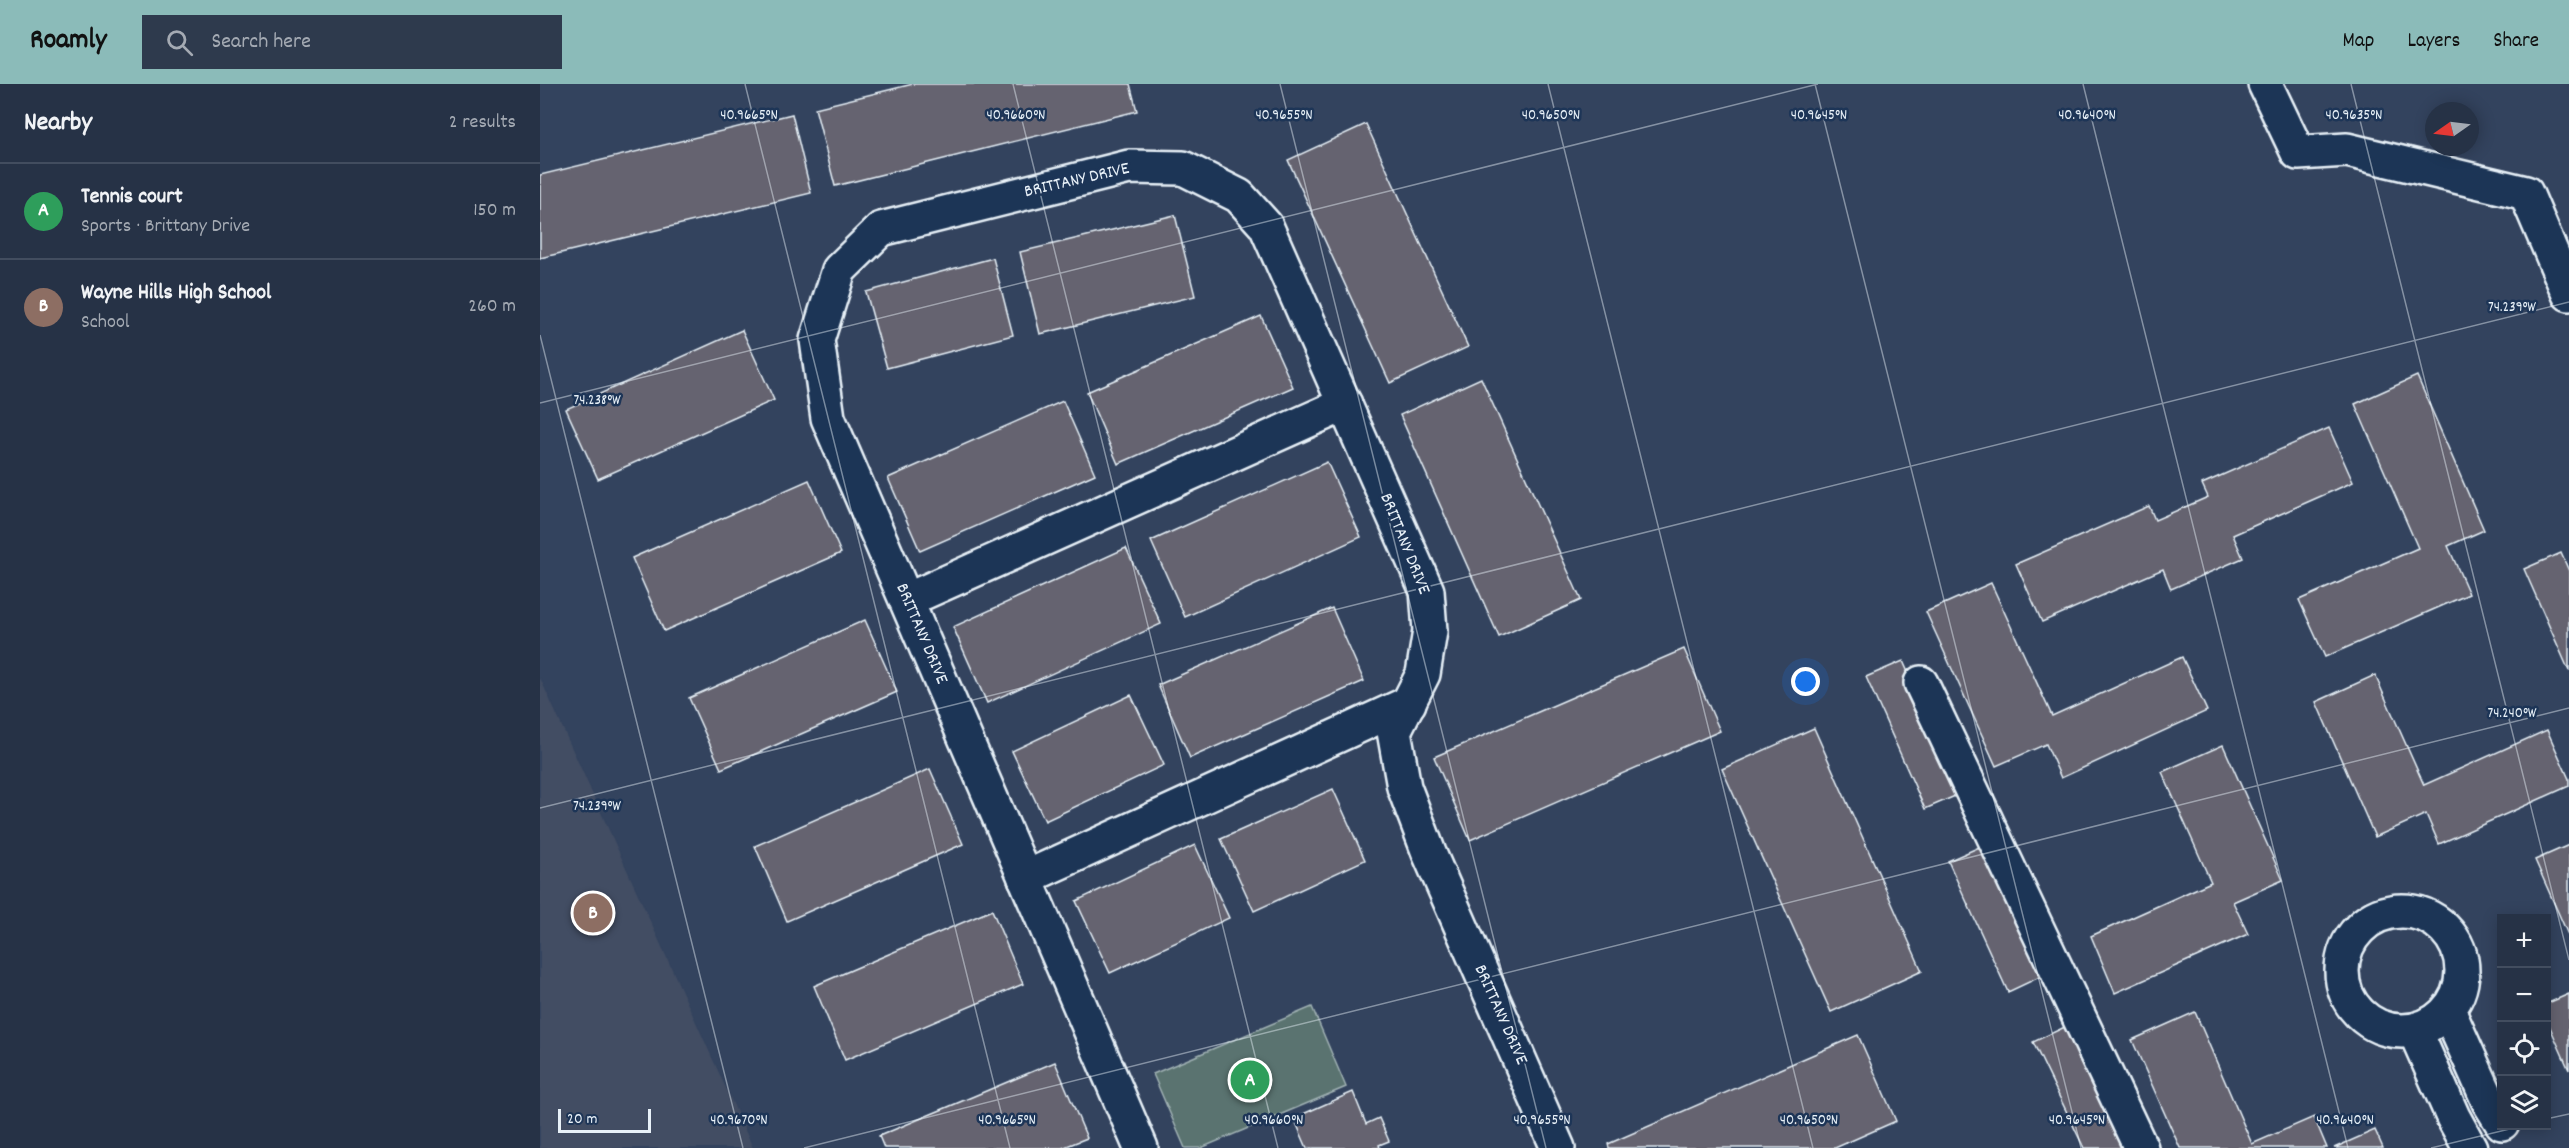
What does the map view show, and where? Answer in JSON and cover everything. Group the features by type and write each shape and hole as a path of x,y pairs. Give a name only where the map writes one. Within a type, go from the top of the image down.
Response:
{"street":[{"path":"2265,84 2298,153 2347,150 2526,194 2557,234 2569,294"},
{"name":"BRITTANY DRIVE","path":"1141,1148 828,418 818,340 839,270 881,229 1129,167 1183,168 1239,196 1266,226 1345,404 1426,591 1430,631 1423,674 1395,731 1404,788 1429,853 1558,1148"},
{"path":"906,600 1345,404"},
{"path":"1921,682 2141,1148"},
{"path":"1025,878 1409,703"},
{"path":"2406,911 2424,915 2440,925 2453,939 2460,957 2462,976 2458,994 2448,1010 2415,1031 2394,1032 2374,1025 2357,1012 2346,994 2341,974 2344,953 2354,934 2370,920 2387,912 2406,911"},
{"path":"2448,1010 2497,1116"},
{"path":"2415,1031 2453,1117 2470,1148"},
{"path":"2506,1130 2516,1148"}],"shaded area":[{"path":"540,678 753,1148 540,1148"}],"green space":[{"path":"1312,1007 1346,1087 1201,1148 1185,1148 1153,1074"}],"building":[{"path":"913,84 1130,84 1137,111 835,186 815,108"},
{"path":"792,114 811,193 540,258 540,175"},
{"path":"1366,124 1468,347 1390,383 1288,160"},
{"path":"1175,215 1195,296 1040,334 1020,252"},
{"path":"993,258 1013,335 887,368 866,292"},
{"path":"1261,316 1293,387 1118,464 1087,392"},
{"path":"742,330 774,400 598,479 566,409"},
{"path":"2417,376 2484,530 2448,546 2469,594 2325,657 2299,600 2418,548 2355,404"},
{"path":"1481,378 1581,600 1499,637 1400,415"},
{"path":"1063,401 1095,474 920,551 888,478"},
{"path":"2329,428 2353,482 2233,535 2243,558 2171,589 2163,569 2042,622 2016,564 2149,506 2155,520 2208,497 2202,484"},
{"path":"1327,462 1361,537 1185,617 1151,541"},
{"path":"809,480 841,553 664,631 632,558"},
{"path":"1126,548 1161,624 987,703 953,627"},
{"path":"2561,553 2569,571 2569,671 2524,569"},
{"path":"1991,583 2052,716 2182,657 2207,711 2061,778 2046,744 1996,766 1926,612"},
{"path":"1332,608 1364,681 1190,758 1158,685"},
{"path":"865,620 897,692 721,769 689,698"},
{"path":"1684,649 1720,731 1470,840 1434,757"},
{"path":"1903,661 1962,793 1925,809 1866,677"},
{"path":"2375,675 2424,785 2547,730 2569,779 2569,786 2439,844 2426,814 2375,837 2316,702"},
{"path":"1131,695 1164,765 1045,821 1012,751"},
{"path":"1814,728 1922,971 1831,1012 1722,769"},
{"path":"2223,745 2283,880 2233,902 2248,934 2115,993 2091,936 2211,882 2162,772"},
{"path":"930,769 963,844 787,921 755,846"},
{"path":"1333,789 1365,860 1254,911 1221,839"},
{"path":"1195,845 1229,918 1110,973 1076,901"},
{"path":"1984,845 2044,975 2008,992 1948,861"},
{"path":"2569,845 2569,937 2535,860"},
{"path":"992,910 1023,984 845,1060 814,986"},
{"path":"2569,994 2569,1070 2551,1029 2551,1002"},
{"path":"2195,1012 2252,1144 2314,1117 2327,1148 2180,1148 2132,1040"},
{"path":"2069,1025 2129,1148 2084,1148 2033,1042"},
{"path":"1858,1035 1896,1121 1835,1148 1609,1148 1608,1144"},
{"path":"1055,1062 1087,1138 1062,1148 884,1148 879,1136"},
{"path":"1353,1092 1366,1124 1379,1118 1389,1141 1379,1145 1380,1148 1307,1148 1294,1118"},
{"path":"2375,1130 2383,1148 2334,1148"}],"place":[{"name":"Wayne Hills High School","path":"593,913"},
{"name":"Tennis court","path":"1250,1080"}]}
